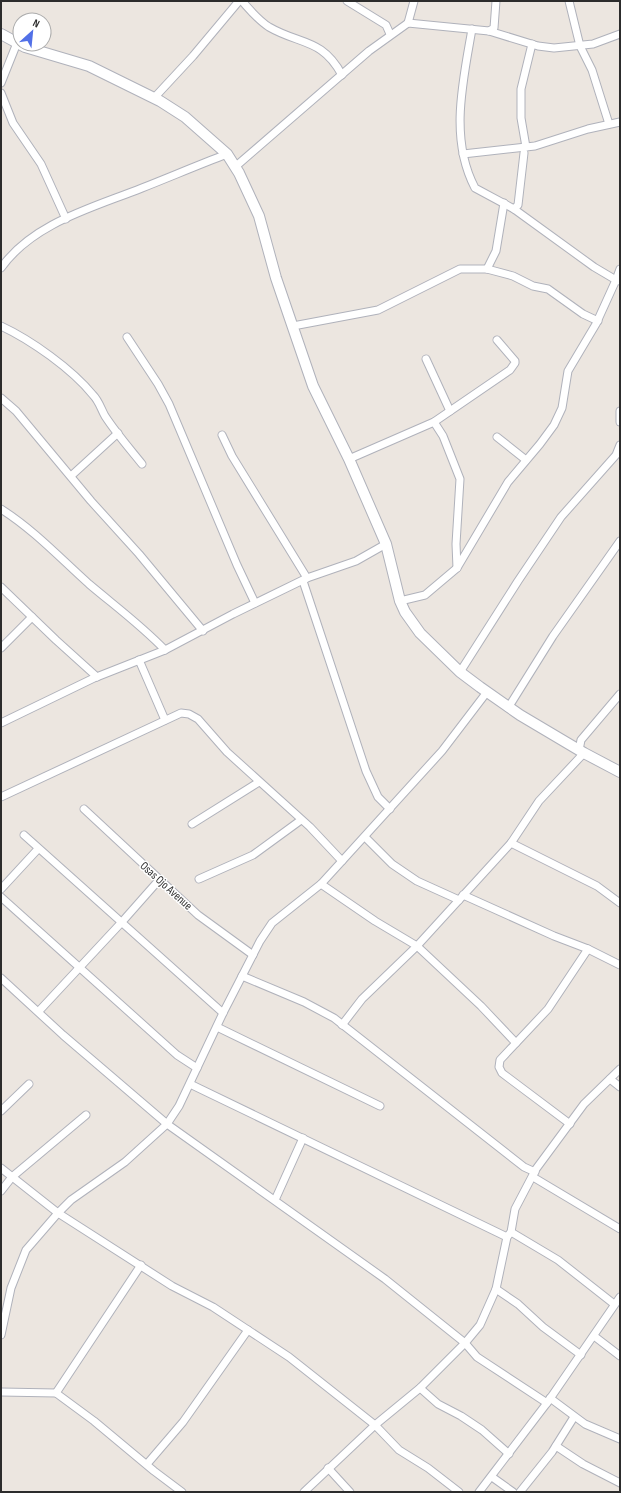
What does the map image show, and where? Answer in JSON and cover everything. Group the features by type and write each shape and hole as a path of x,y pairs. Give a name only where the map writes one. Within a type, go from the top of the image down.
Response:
{"street":[{"path":"154,98 241,1 269,27 309,43 324,52 334,60 342,75"},
{"path":"347,1 386,25 390,34"},
{"path":"408,23 414,1"},
{"path":"489,31 494,28 496,1"},
{"path":"569,1 580,46 594,76 609,124"},
{"path":"235,167 390,34 408,23 489,31 532,44 554,48 593,44 620,34"},
{"path":"472,29 461,104 460,141 475,188 514,209 594,267 618,280"},
{"path":"1,34 12,41"},
{"path":"514,209 518,205 525,150 521,118 522,89 532,44"},
{"path":"1,82 13,52"},
{"path":"42,52 89,66 154,98 185,117 227,154 259,216 276,278 313,386 349,460 386,544 400,601 405,612 420,633 460,672 508,708 581,752 620,772"},
{"path":"1,93 13,123 41,164 66,219"},
{"path":"463,154 525,150 620,122"},
{"path":"1,268 21,244 38,233 66,219 227,154"},
{"path":"487,269 496,251 504,203"},
{"path":"293,326 378,310 460,269 487,269 513,276 533,286 548,289 583,314 598,321"},
{"path":"400,601 425,595 457,568 508,482 554,424 562,408 568,371 598,321 618,280 620,269"},
{"path":"1,326 25,338 86,387 97,400 105,416 142,464"},
{"path":"127,337 158,384 172,411 222,532 255,603"},
{"path":"349,460 434,422 499,379 513,366 515,361 497,340"},
{"path":"426,359 450,411"},
{"path":"1,398 16,411 91,501 140,554 203,631"},
{"path":"620,411 620,422"},
{"path":"434,422 443,436 460,479 456,544 457,568"},
{"path":"71,476 118,433"},
{"path":"222,435 232,456 305,580 366,771 378,797 390,809"},
{"path":"497,437 526,460"},
{"path":"460,672 561,517 616,455 620,446"},
{"path":"1,509 33,532 89,583 146,630 165,650"},
{"path":"508,708 553,636 620,542"},
{"path":"1,723 97,676 165,650 203,631 232,614 305,580 356,561 386,544"},
{"path":"1,587 97,676"},
{"path":"1,648 32,617"},
{"path":"139,660 166,720"},
{"path":"1,1335 11,1288 26,1250 71,1200 126,1162 167,1124 179,1106 223,1013 253,955 272,923 321,884 365,837 442,751 487,692"},
{"path":"342,1024 362,999 416,946 511,843 540,801 581,752 581,740 620,694"},
{"path":"1,797 181,713 198,719 227,752 301,820 342,861"},
{"path":"192,824 259,782"},
{"name":"Osas Ojo Avenue","path":"84,809 158,880 198,915 253,955"},
{"path":"199,879 253,855 301,820"},
{"path":"24,835 223,1013"},
{"path":"365,837 392,864 417,881 461,897 588,949 620,965"},
{"path":"511,843 597,886 620,903"},
{"path":"1,889 38,849"},
{"path":"39,1011 121,923 158,880"},
{"path":"321,884 375,921 416,946 481,1006 516,1043"},
{"path":"1,897 178,1055 197,1068"},
{"path":"570,1124 502,1073 499,1066 500,1060 548,1009 588,949"},
{"path":"242,976 304,1002 342,1024 524,1167 620,1229"},
{"path":"1,978 167,1124 385,1279 465,1343 478,1357 585,1424 620,1439"},
{"path":"217,1027 380,1106"},
{"path":"304,1492 375,1425 420,1388 465,1343 480,1325 496,1289 515,1209 534,1174 584,1104 620,1069"},
{"path":"610,1079 620,1086"},
{"path":"1,1111 29,1084"},
{"path":"190,1084 509,1235 558,1260 614,1304"},
{"path":"1,1190 12,1177 86,1115"},
{"path":"275,1200 303,1138"},
{"path":"1,1168 58,1213 172,1286 212,1308 289,1357 375,1425 399,1450 428,1468 459,1492"},
{"path":"56,1393 141,1265"},
{"path":"496,1289 518,1304 544,1327 581,1355"},
{"path":"479,1492 549,1401 620,1297"},
{"path":"147,1464 183,1422 248,1330"},
{"path":"594,1336 620,1356"},
{"path":"420,1388 438,1404 461,1416 482,1430 509,1454"},
{"path":"1,1392 56,1393 94,1421 182,1492"},
{"path":"520,1492 556,1446 574,1417"},
{"path":"556,1446 583,1464 620,1483"},
{"path":"328,1468 350,1492"},
{"path":"492,1476 513,1492"}]}
